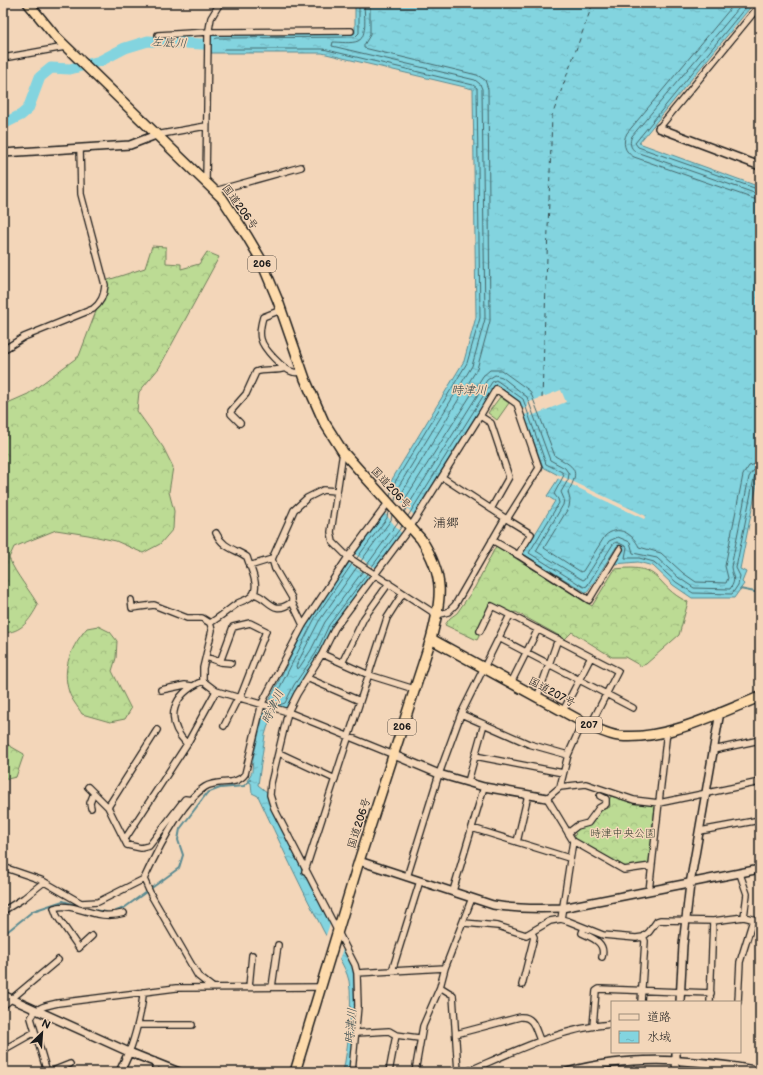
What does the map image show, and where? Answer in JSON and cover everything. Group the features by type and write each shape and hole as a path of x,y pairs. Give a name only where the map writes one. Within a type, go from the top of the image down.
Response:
{"highway":[{"name":"国道206号","path":"28,3 44,24 77,59 222,198 248,236 267,274 302,372 324,422 343,452 421,539 435,563 440,584 437,615 394,755 359,861 295,1072"},
{"name":"国道207号","path":"430,639 587,724 618,736 648,736 667,731 760,697"}],"street":[{"path":"206,182 208,34 211,18 220,3"},
{"path":"760,5 659,128 760,166"},
{"path":"158,35 351,31"},
{"path":"3,58 65,46"},
{"path":"3,153 130,145 156,134 206,126"},
{"path":"3,350 24,337 93,309 99,304 104,294 105,286 81,194 80,148"},
{"path":"215,191 301,167"},
{"path":"281,310 263,317 260,333 262,343 285,368 292,372 302,372"},
{"path":"240,423 231,414 231,411 246,394 256,372 263,370 278,371 285,368"},
{"path":"343,452 336,491 331,538 348,557 375,574 388,583 403,592 437,615 448,612 455,605 471,580 492,540 539,468 517,404 496,389 410,526 375,574 334,628 322,654 288,712 279,753 270,784 270,795 274,808 305,871 355,965 357,973 356,1033 352,1072"},
{"path":"480,416 490,423 509,477 491,509"},
{"path":"442,477 531,534 518,555"},
{"path":"303,625 292,602 292,598 279,577 272,559 298,504 324,490 336,491"},
{"path":"212,988 198,976 146,887 144,879 156,851 170,828 192,800 205,787 241,780 248,765 263,704 303,625 348,557 388,503"},
{"path":"210,623 218,619 242,601 250,598 254,594 255,580 247,558 225,546 219,540 216,533"},
{"path":"492,540 589,600 620,550"},
{"path":"249,566 272,559"},
{"path":"342,663 364,618 388,583"},
{"path":"305,871 350,737 387,618 403,592"},
{"path":"254,594 274,607 286,606 292,602"},
{"path":"131,600 132,608 154,605 187,618 202,618 210,623 212,630 203,668 203,681"},
{"path":"480,631 492,606 558,639 618,672 607,695 568,755 560,787"},
{"path":"407,876 439,774 461,714 510,615"},
{"path":"220,662 234,628 250,624 266,631 240,698 236,702 224,726"},
{"path":"511,683 538,629"},
{"path":"499,638 633,708"},
{"path":"537,698 558,639"},
{"path":"322,654 369,675 414,689"},
{"path":"206,657 220,662 231,663"},
{"path":"563,711 591,657"},
{"path":"307,678 360,701"},
{"path":"187,744 177,734 175,707 179,698 192,686 203,681"},
{"path":"203,681 216,691 288,712 439,774 484,787 528,795 547,798 560,787 586,784 634,800 659,803 760,782"},
{"path":"161,690 185,685 192,686"},
{"path":"125,840 187,744 216,691"},
{"path":"680,1001 690,884 720,712"},
{"path":"461,714 529,744 568,755"},
{"path":"468,782 484,724"},
{"path":"108,807 157,730"},
{"path":"649,891 667,731"},
{"path":"713,750 760,740"},
{"path":"279,753 335,779"},
{"path":"475,756 563,773"},
{"path":"88,787 108,807 130,847 141,848 149,846 185,799 192,800"},
{"path":"453,891 484,787"},
{"path":"91,808 90,803 94,793"},
{"path":"517,842 528,795"},
{"path":"568,832 577,826 588,823 599,808 606,804 606,799 600,796"},
{"path":"547,798 573,841 624,870 651,866"},
{"path":"700,831 760,820"},
{"path":"472,828 569,858"},
{"path":"561,919 569,858 573,841"},
{"path":"359,861 493,905 515,909 562,908 760,870"},
{"path":"3,867 44,882 73,899 89,903 113,895 144,879"},
{"path":"740,874 746,894 744,917"},
{"path":"392,971 420,881"},
{"path":"3,910 24,898 44,882"},
{"path":"415,1072 419,1038 440,987 445,968 464,923 472,898"},
{"path":"92,936 79,948 57,916 54,908 66,906 103,916 113,916 124,913"},
{"path":"464,923 498,926 526,935 532,933 550,921 561,919 610,936 636,938 643,937 660,920 713,921 744,917 760,921"},
{"path":"738,1001 740,962 753,920"},
{"path":"710,1001 713,921"},
{"path":"584,928 582,933 601,944 603,949 602,958"},
{"path":"522,985 534,937 532,933"},
{"path":"641,1001 643,937"},
{"path":"272,987 278,945"},
{"path":"249,987 252,955"},
{"path":"3,1006 58,960"},
{"path":"357,973 445,968"},
{"path":"70,1064 48,1072 31,1018 35,1010 58,1003 143,992 212,988 321,987"},
{"path":"440,987 453,994 458,1072"},
{"path":"593,1026 596,991 598,989 711,993"},
{"path":"120,1072 129,1052 138,1025 143,992"},
{"path":"3,995 129,1052 179,1072"},
{"path":"456,1034 528,1016 532,1019 540,1040"},
{"path":"466,1072 540,1040 593,1026 611,1024"},
{"path":"138,1025 192,1025"},
{"path":"356,1033 389,1031 396,1035 419,1038"},
{"path":"3,1050 35,1032"},
{"path":"389,1072 396,1035"},
{"path":"675,1072 676,1053"},
{"path":"567,1072 614,1062 676,1060 717,1063 760,1071"},
{"path":"154,1061 156,1072"}],"green space":[{"path":"152,246 166,247 166,263 181,264 181,269 199,264 207,252 219,257 159,368 139,392 137,411 163,447 173,467 169,492 174,511 173,529 160,544 143,553 116,541 56,530 14,547 9,558 38,605 24,625 10,632 3,633 3,405 28,394 79,356 108,280 145,268"},
{"path":"500,397 509,403 497,420 488,413"},
{"path":"496,546 592,606 615,569 643,569 657,577 677,596 688,602 679,635 646,664 641,666 625,657 612,657 572,632 565,639 516,612 510,613 495,605 477,640 445,625 450,618 457,613 475,587"},
{"path":"98,626 110,632 117,641 116,658 112,671 131,709 125,719 110,722 82,714 69,692 66,674 69,657 87,628"},
{"path":"3,742 24,754 16,777 3,780"},
{"name":"時津中央公園","path":"611,796 634,803 655,806 649,862 645,865 625,867 572,837 576,834 574,832 575,830 591,825 599,811 610,807 609,800"}],"water":[{"name":"時津川","path":"355,3 754,3 639,143 760,187 760,469 740,569 746,572 742,582 744,584 734,598 692,598 673,585 653,566 638,562 614,564 624,549 617,546 587,593 523,554 555,501 547,496 560,476 543,467 519,402 496,384 401,535 332,627 319,655 298,687 288,707 272,712 265,735 258,785 268,793 272,809 290,846 353,966 355,1015 350,1072 343,1072 347,1051 350,1014 349,981 341,962 306,897 258,796 252,793 251,783 247,781 252,772 253,758 264,711 311,616 383,515 388,486 464,361 476,317 473,89 322,53 211,53 211,34 355,33"}],"pier":[{"path":"561,390 566,402 531,416 530,413 522,416 520,410 528,407 527,403"},
{"path":"557,474 646,516 644,519 557,478"},
{"path":"386,486 414,515 402,534 382,510"},
{"path":"353,553 377,569 372,578 347,562"},
{"path":"331,921 344,946 338,962 325,938"}],"waterway":[{"name":"左底川","path":"3,124 21,115 28,109 40,77 51,68 70,69 100,61 125,48 148,41 220,45"},
{"path":"740,589 760,593"},
{"path":"114,912 124,908 179,868 183,855 178,840 180,829 207,793 220,788 244,786 250,780"},
{"path":"3,935 33,911 63,901 85,908"},
{"path":"93,910 106,912"}],"ferry route":[{"path":"542,398 552,116 593,3"}],"district":[{"name":"浦郷","path":"446,523"}]}
